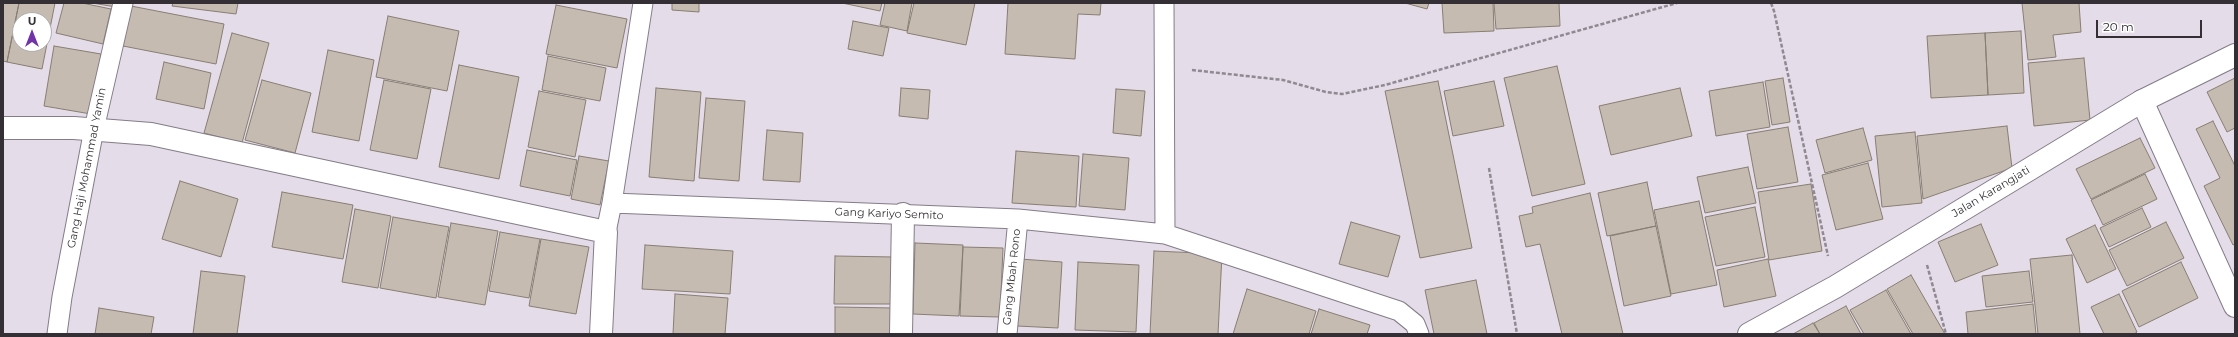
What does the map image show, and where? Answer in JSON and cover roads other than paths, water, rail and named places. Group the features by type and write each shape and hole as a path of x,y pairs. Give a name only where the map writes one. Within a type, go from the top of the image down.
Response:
{"street":[{"name":"Jalan Karangjati","path":"1749,334 1835,287 2142,101 2235,55"},
{"path":"2142,101 2235,306"},
{"path":"3,128 94,129 151,134 606,232 601,334"},
{"path":"901,334 903,214"}],"lane":[{"name":"Gang Haji Mohammad Yamin","path":"57,334 62,297 94,129 123,3"},
{"path":"606,232 612,203 643,3"},
{"path":"1164,3 1165,234"},
{"name":"Gang Kariyo Semito","path":"612,203 1018,219 1165,234 1399,311 1415,324 1419,334"},
{"name":"Gang Mbah Rono","path":"1006,334 1018,219"}]}
